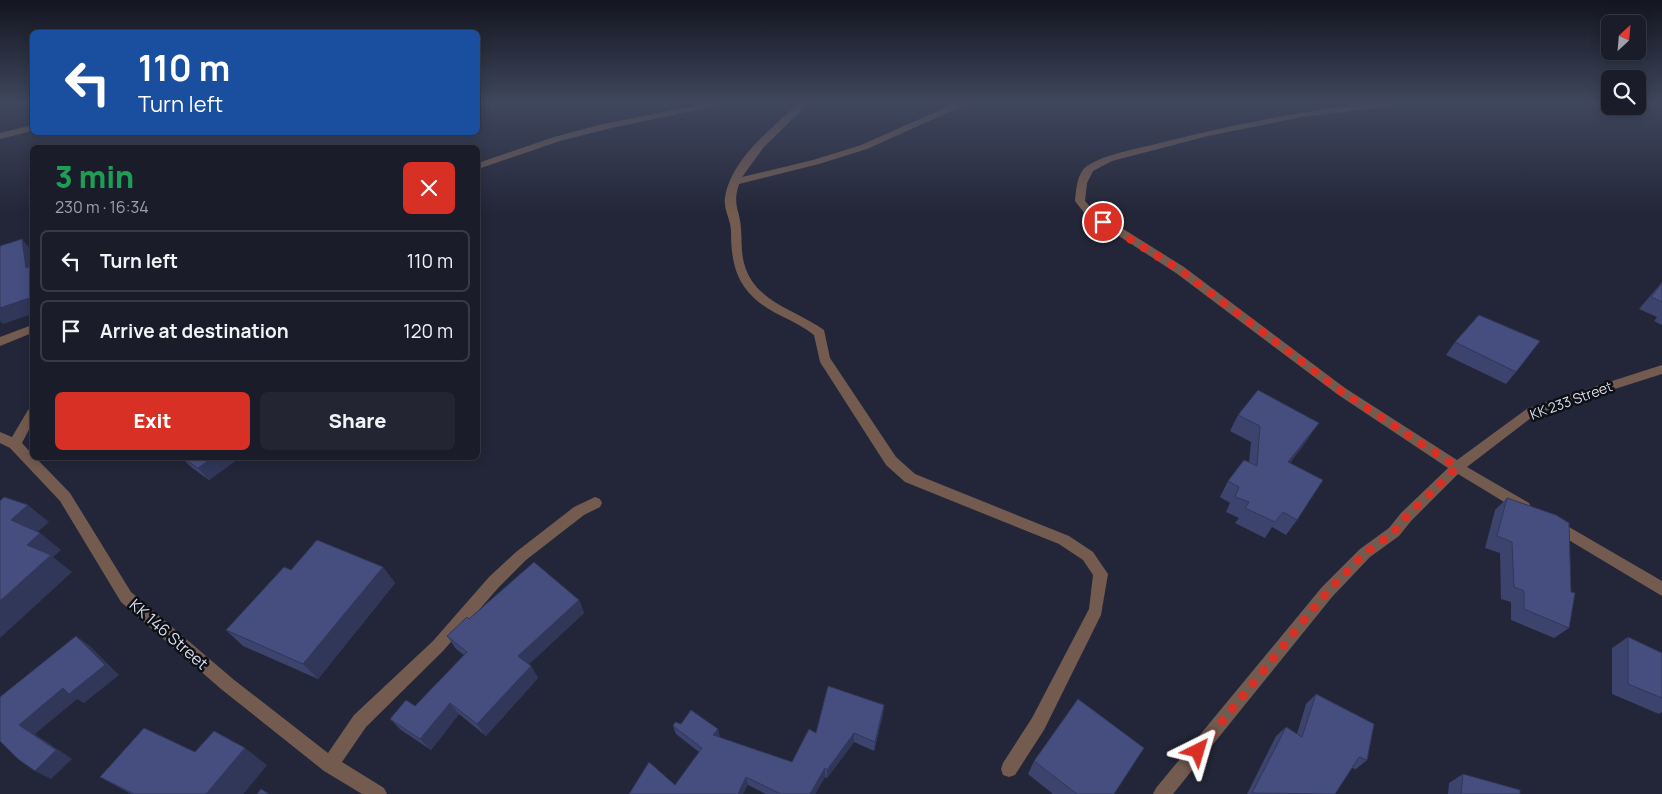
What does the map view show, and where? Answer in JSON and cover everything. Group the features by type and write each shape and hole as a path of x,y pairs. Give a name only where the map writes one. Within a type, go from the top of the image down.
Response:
{"street":[{"path":"480,165 554,140"},
{"path":"766,140 740,170 729,198 736,222 735,253 742,276 756,294 820,332 824,359 895,465 910,478 1064,540 1088,556 1102,574 1096,610 1038,724 1009,769"},
{"path":"735,182 828,159 879,140"},
{"path":"1176,140 1108,158 1089,169 1082,183 1080,201 1089,212 1180,270 1341,391 1457,467 1662,589"},
{"path":"0,342 30,330"},
{"name":"KK 233 Street","path":"1162,794 1258,679 1327,592 1365,553 1394,532 1406,517 1457,467 1532,412 1662,369"},
{"path":"15,444 30,417"},
{"name":"KK 146 Street","path":"0,437 15,444 30,460"},
{"name":"KK 146 Street","path":"30,460 65,497 126,596 227,684 330,765 378,794"},
{"path":"330,765 360,721 438,646 494,582 521,556 579,511 595,503"}],"building":[{"path":"22,239 26,268 30,266 30,298 0,308 0,246"},
{"path":"1662,283 1662,302 1651,297"},
{"path":"1479,315 1540,341 1516,372 1455,342"},
{"path":"1258,390 1319,423 1288,462 1323,480 1297,520 1283,512 1275,522 1245,508 1249,502 1235,497 1239,487 1228,481 1244,460 1257,466 1260,426 1238,415"},
{"path":"186,460 209,460 198,468"},
{"path":"4,497 28,505 11,520 40,533 27,545 51,555 0,601 0,501"},
{"path":"1507,498 1556,515 1569,523 1571,592 1575,593 1569,628 1524,609 1524,591 1514,587 1512,542 1497,536"},
{"path":"317,540 383,567 303,664 226,630 284,567 291,570"},
{"path":"534,562 579,600 518,656 531,666 477,724 450,703 420,739 390,719 406,700 415,706 467,652 447,636 467,617 469,619"},
{"path":"76,636 105,665 69,694 63,688 19,725 56,750 35,771 18,759 0,741 0,697"},
{"path":"1628,637 1662,653 1662,698 1628,684"},
{"path":"828,686 884,705 875,742 854,733 827,770 825,768 810,794 781,794 746,777 738,794 629,794 649,762 675,785 702,748 673,726 675,722 681,724 691,710 718,729 713,735 792,762 809,729 816,733"},
{"path":"1316,694 1374,724 1367,760 1359,757 1335,794 1252,793 1286,727 1302,737"},
{"path":"1078,699 1144,748 1114,794 1077,794 1034,761"},
{"path":"144,728 195,752 214,731 245,748 206,794 134,794 100,777"},
{"path":"1463,774 1520,790 1520,794 1461,794"},
{"path":"261,789 269,794 257,794"}],"route":[{"path":"1103,222 1116,232 1180,270 1296,359 1341,391 1457,467 1406,517 1394,532 1365,553 1327,592 1198,751"}]}
